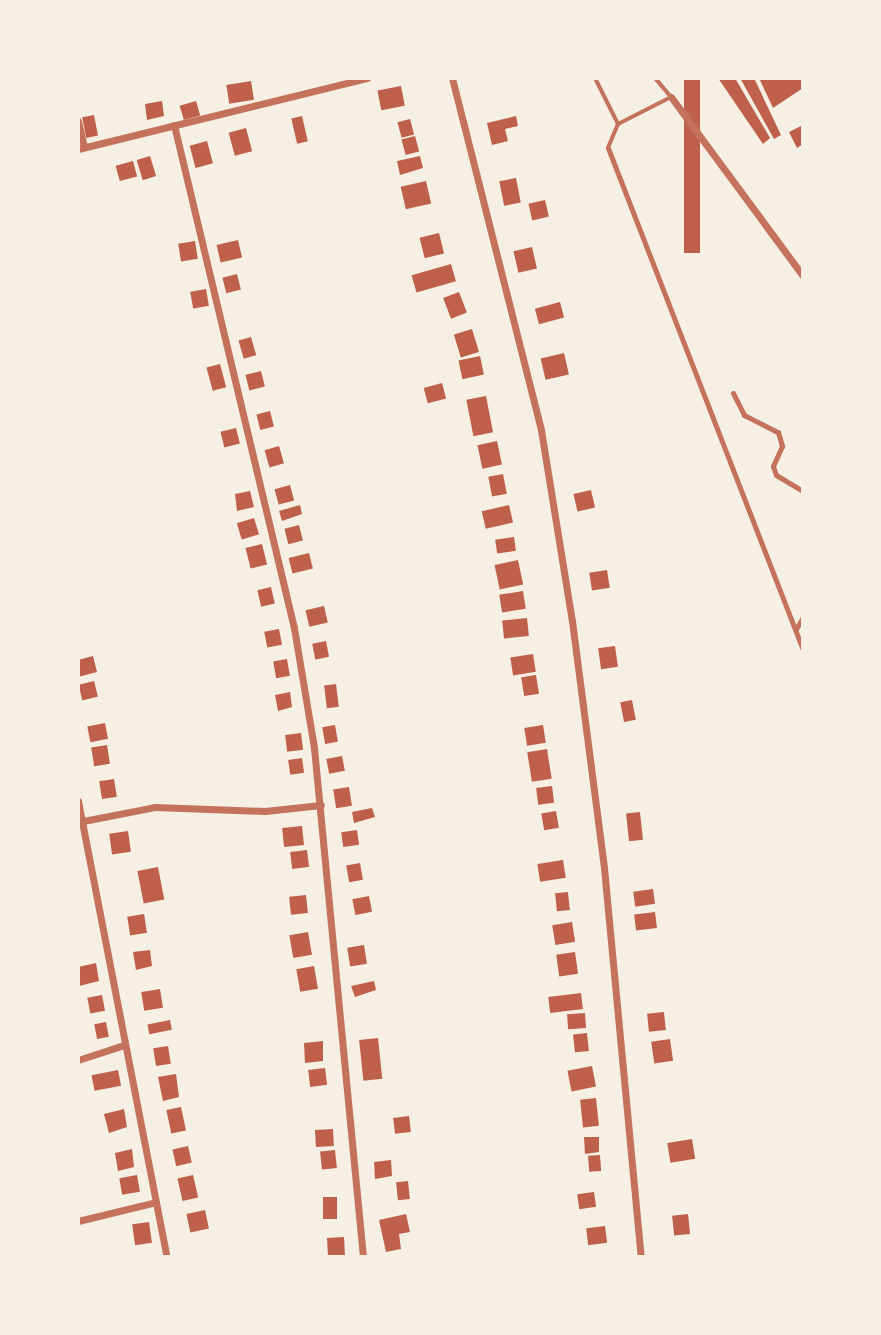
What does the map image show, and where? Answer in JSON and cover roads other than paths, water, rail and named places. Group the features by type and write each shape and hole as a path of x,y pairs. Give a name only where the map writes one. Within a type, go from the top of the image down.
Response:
{"street":[{"path":"78,121 81,148 367,78"},
{"path":"452,78 541,430 572,621 604,868 641,1257"},
{"path":"671,97 803,276"},
{"path":"174,125 294,628 321,805 363,1257"},
{"path":"608,148 803,650"},
{"path":"733,393 744,415 778,432 782,446 773,466 776,475 803,491"},
{"path":"795,629 803,617"},
{"path":"78,801 167,1257"},
{"path":"80,822 155,807 265,811 321,805"},
{"path":"78,1060 124,1045"},
{"path":"78,1221 156,1202"}],"lane":[{"path":"595,78 618,124"},
{"path":"608,148 618,124 671,97 655,78"}]}
